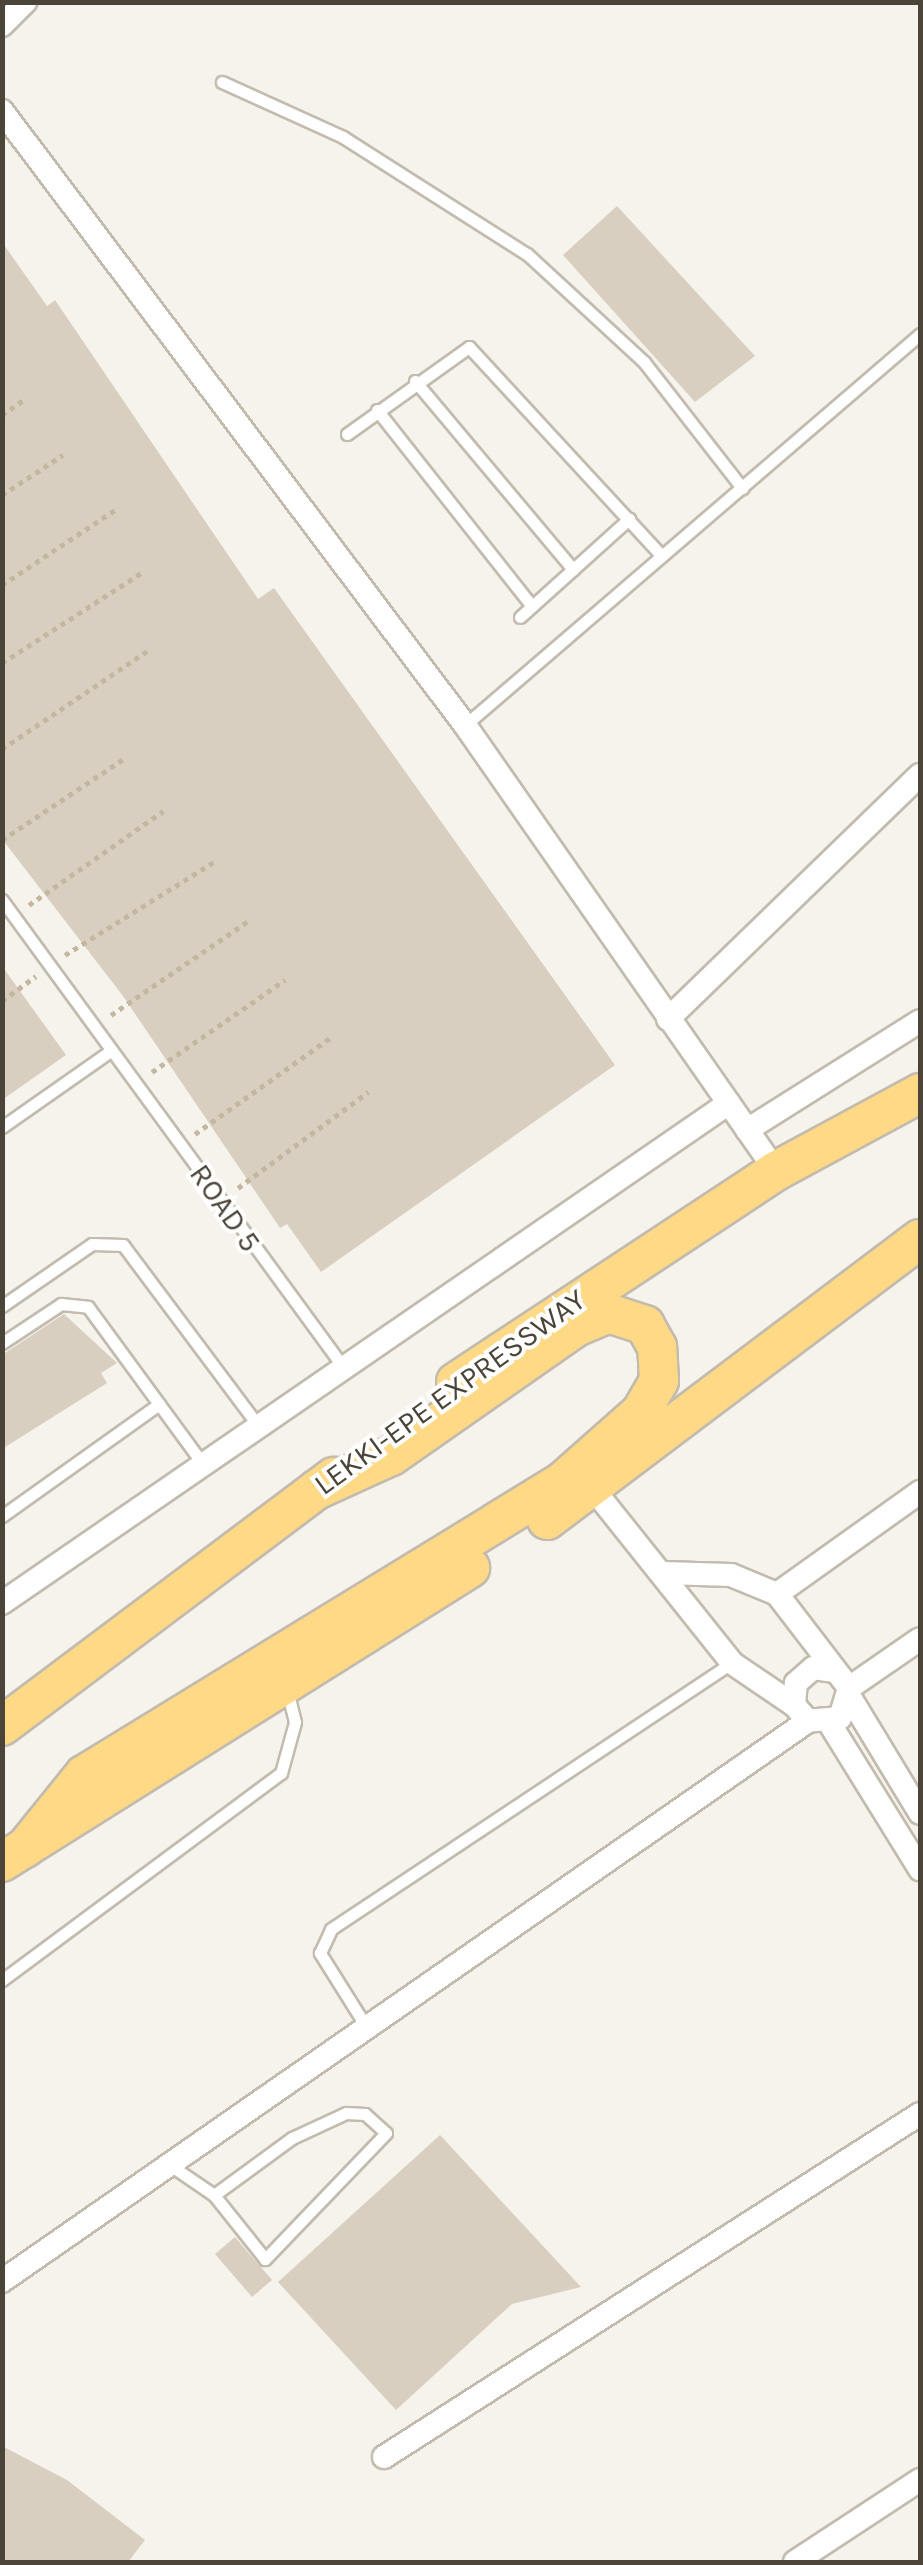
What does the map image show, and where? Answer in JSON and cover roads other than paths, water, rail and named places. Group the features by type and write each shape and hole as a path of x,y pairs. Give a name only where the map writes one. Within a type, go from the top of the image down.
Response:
{"highway":[{"name":"LEKKI-EPE EXPRESSWAY","path":"2,1726 518,1334 776,1171 920,1093"},
{"path":"14,1855 594,1490 920,1239"},
{"path":"14,1855 84,1774 562,1482 641,1412 658,1380 657,1347 645,1325 609,1313 576,1327 391,1456 316,1490"}],"street":[{"path":"2,24 25,2"},
{"path":"2,110 465,726 776,1171"},
{"path":"668,1019 920,775"},
{"path":"747,1130 920,1021"},
{"path":"2,1604 340,1364 729,1103"},
{"path":"594,1490 732,1663 810,1717 920,1869"},
{"path":"777,1594 920,1492"},
{"path":"664,1573 731,1575 777,1594 845,1686 920,1813"},
{"path":"2,2281 369,2032 810,1717 845,1686 920,1639"},
{"path":"810,1717 803,1674 845,1686"},
{"path":"384,2457 920,2114"},
{"path":"795,2562 920,2480"}],"lane":[{"path":"222,82 343,137 527,254 644,362 742,488"},
{"path":"465,726 920,334"},
{"path":"348,434 458,346 481,353 662,556"},
{"path":"415,381 573,569"},
{"path":"378,410 532,606"},
{"path":"520,617 629,518"},
{"name":"ROAD 5","path":"2,900 109,1052 181,1144 219,1202 340,1364"},
{"path":"2,1128 109,1052"},
{"path":"2,1306 92,1244 123,1245 257,1424"},
{"path":"2,1343 78,1302 202,1463"},
{"path":"2,1516 158,1404"},
{"path":"369,2032 320,1953 330,1929 732,1663"},
{"path":"2,1980 281,1774 294,1722 286,1684"},
{"path":"170,2165 214,2195 265,2259 386,2133 365,2114 346,2113 292,2138 214,2195"}]}
